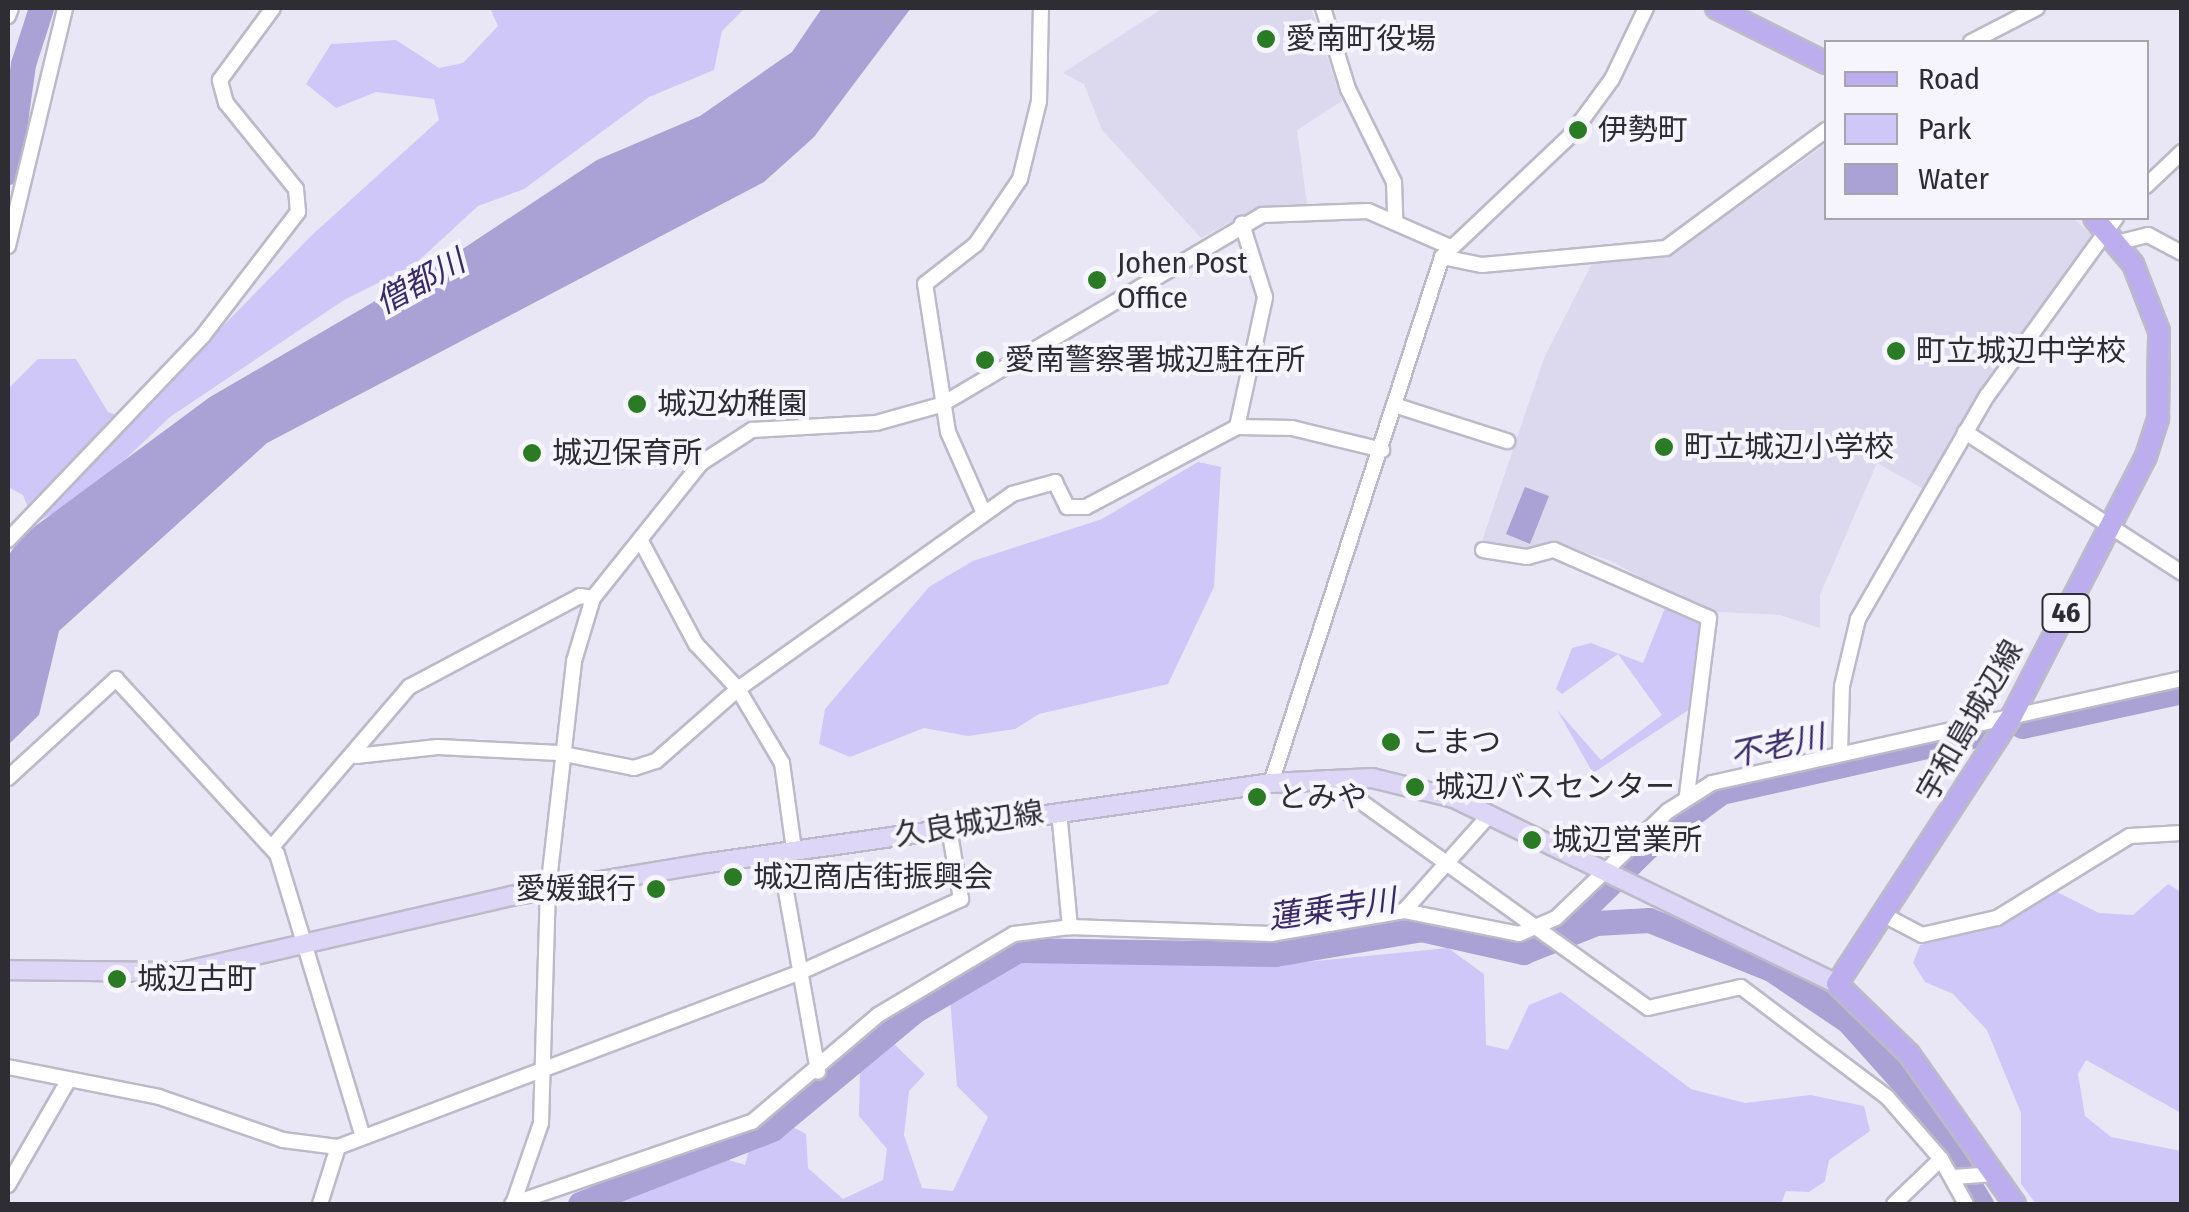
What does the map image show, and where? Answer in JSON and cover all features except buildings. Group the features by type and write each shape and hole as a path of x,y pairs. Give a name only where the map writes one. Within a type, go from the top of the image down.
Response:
{"main road":[{"path":"1716,8 1824,62"},
{"name":"宇和島城辺線","path":"1837,984 2012,716 2146,456 2162,378 2150,300 2110,226"},
{"name":"久良城辺線","path":"8,970 144,976 307,946 548,890 1058,811 1328,778 1424,786 1609,869 1837,984"},
{"path":"1837,984 1909,1054 2003,1193"}],"street":[{"path":"8,16 11,8"},
{"path":"8,246 65,8"},
{"path":"8,540 202,337 298,212 296,188 226,102 220,80 273,8"},
{"path":"983,511 941,405 924,284 976,244 1020,179 1038,101 1041,8"},
{"path":"1322,8 1348,89 1394,182 1395,218"},
{"path":"1270,783 1445,252 1572,136 1612,79 1646,8"},
{"path":"1975,40 2037,8"},
{"path":"512,1204 541,1123 546,1069 548,890 559,753 593,598 642,543 701,462 734,438 777,427 876,423 941,405 1242,224 1336,206 1395,218 1445,252 1482,265 1666,248 1824,131"},
{"path":"2149,183 2182,152"},
{"path":"1236,427 1265,297 1242,224"},
{"path":"1840,753 1842,686 1858,619 1965,432 2110,226 2148,235 2182,253"},
{"path":"1394,406 1507,441"},
{"path":"356,756 438,747 559,753 604,768 656,761 738,689 983,511 1054,482 1067,507 1086,507 1236,427 1292,428 1382,450"},
{"path":"1965,432 2182,573"},
{"path":"642,543 696,644 738,689 782,763 786,851 818,1072"},
{"path":"1483,550 1527,558 1554,550 1708,618 1687,795"},
{"path":"272,847 356,756 382,712 409,686 580,596 593,598"},
{"path":"8,778 116,679 272,847 307,946 362,1134"},
{"path":"512,1204 726,1135 818,1072 878,1014 990,942 1070,927 1272,934 1404,910 1487,930 1540,929 1687,795 1840,753 2182,679"},
{"path":"1328,778 1446,859 1648,1008 1741,987 1887,1097 1941,1159 1966,1204"},
{"path":"1058,811 1070,927"},
{"path":"1404,910 1490,814"},
{"path":"8,1068 67,1082 159,1096 283,1140 338,1146 801,972 962,898 949,828"},
{"path":"1882,914 1922,935 1998,918 2130,836 2182,833"},
{"path":"8,1185 67,1082"},
{"path":"320,1204 338,1146"},
{"path":"1894,1204 1941,1159"},
{"path":"1953,1177 2003,1193"}],"shaded area":[{"path":"1163,8 1311,8 1342,101 1297,130 1307,203 1236,219 1201,238 1102,130 1084,84 1063,73"},
{"path":"1824,145 1824,220 2075,220 2094,237 1925,490 1877,463 1820,595 1820,628 1780,615 1701,611 1611,561 1553,542 1530,552 1482,541 1544,358 1592,263 1676,252"}],"green space":[{"path":"490,8 745,8 722,31 714,70 649,97 524,189 478,206 414,265 344,300 170,417 83,499 34,523 23,495 8,487 8,389 38,359 76,359 108,412 131,420 312,235 439,120 434,99 376,92 336,108 306,84 331,44 396,40 439,68 463,63 498,26"},
{"path":"1198,462 1221,467 1214,587 1168,684 1039,714 1015,729 968,736 924,728 850,757 819,744 825,709 929,587 973,561 1102,519"},
{"path":"1667,603 1705,622 1693,707 1593,773 1557,710 1601,760 1662,715 1618,654 1562,694 1556,689 1572,648 1591,643 1643,663"},
{"path":"2168,884 2181,892 2181,1113 2086,1060 2078,1074 2085,1116 2111,1137 2181,1151 2181,1204 2036,1204 2021,1184 2021,1113 1987,1030 1953,994 1925,982 1913,963 1920,945 1986,929 2057,892 2099,913 2133,915"},
{"path":"1097,948 1275,965 1448,948 1484,974 1486,1045 1508,1050 1529,1005 1561,992 1691,1089 1745,1103 1810,1095 1864,1106 1870,1131 1829,1160 1825,1181 1809,1192 1786,1191 1781,1204 586,1204 722,1158 745,1165 749,1149 789,1125 806,1134 808,1168 843,1199 883,1180 887,1149 859,1116 860,1067 890,1040 925,1074 909,1091 904,1135 922,1188 953,1191 988,1117 957,1086 950,998 1026,954"}],"water":[{"name":"僧都川","path":"822,8 911,8 814,137 764,182 267,443 59,631 39,715 8,745 8,556 22,536 210,397 449,258 597,160 700,116 792,52"},
{"path":"1525,487 1549,496 1530,544 1506,534"}],"waterway":[{"path":"8,172 23,64 41,8"},
{"name":"不老川","path":"2022,726 2182,691"},
{"name":"不老川","path":"1575,929 1585,908 1647,847 1721,792 1985,733"},
{"name":"蓮乗寺川","path":"580,1204 772,1129 914,1011 1018,950 1275,954 1421,929 1523,952 1596,923 1649,920 1771,969 1848,1021 1915,1096 1981,1204"}],"place":[{"name":"愛南町役場","path":"1266,39"},
{"name":"伊勢町","path":"1578,130"},
{"name":"Johen Post Office","path":"1097,280"},
{"name":"町立城辺中学校","path":"1896,351"},
{"name":"愛南警察署城辺駐在所","path":"985,360"},
{"name":"城辺幼稚園","path":"637,404"},
{"name":"町立城辺小学校","path":"1664,447"},
{"name":"城辺保育所","path":"532,453"},
{"name":"こまつ","path":"1391,742"},
{"name":"城辺バスセンター","path":"1415,787"},
{"name":"とみや","path":"1257,797"},
{"name":"城辺営業所","path":"1532,840"},
{"name":"城辺商店街振興会","path":"733,877"},
{"name":"愛媛銀行","path":"656,889"},
{"name":"城辺古町","path":"117,979"}]}
